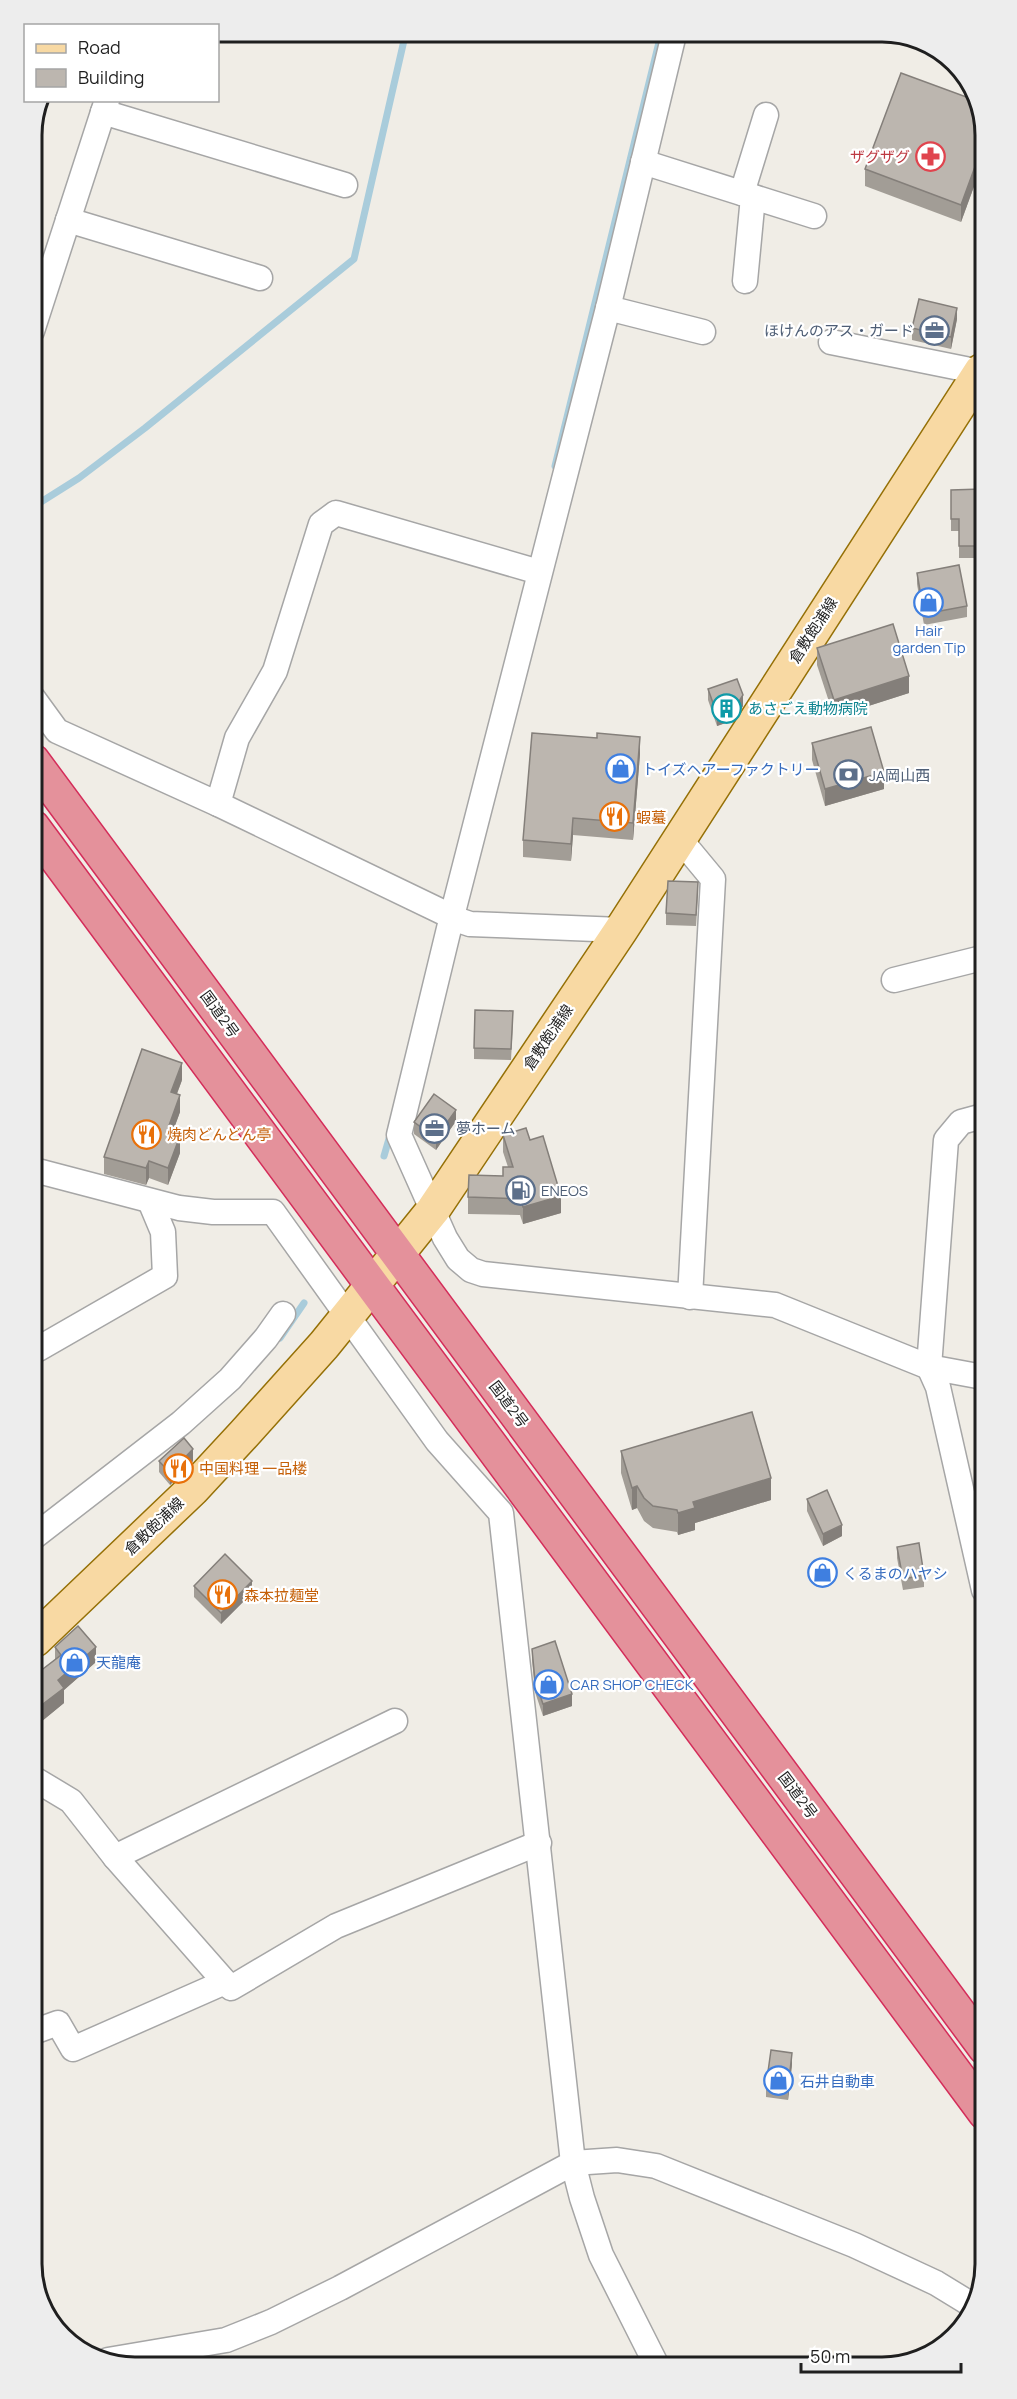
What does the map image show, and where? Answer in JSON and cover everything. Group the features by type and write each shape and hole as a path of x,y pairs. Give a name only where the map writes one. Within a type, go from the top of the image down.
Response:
{"highway":[{"name":"国道2号","path":"42,773 975,2034"},
{"path":"42,839 975,2100"}],"main road":[{"name":"倉敷飽浦線","path":"42,1633 193,1489 316,1354 433,1210 621,930 679,837 975,385"}],"street":[{"path":"672,42 608,308 532,570 446,913 399,1135 445,1238 458,1259 471,1270 775,1305 930,1367 975,1375"},
{"path":"42,300 105,106 345,185"},
{"path":"745,281 748,195 766,115"},
{"path":"643,162 814,216"},
{"path":"68,220 260,278"},
{"path":"608,308 703,332"},
{"path":"831,342 975,378"},
{"path":"218,804 237,738 275,671 321,524 336,513 532,570"},
{"path":"42,710 57,731 218,804 470,924 621,930"},
{"path":"679,837 713,879 690,1297"},
{"path":"894,980 975,960"},
{"path":"975,1118 961,1122 946,1140 930,1367 938,1387 975,1550"},
{"path":"42,1172 179,1208 213,1212 273,1212 437,1442 501,1513 573,2163 601,2254 652,2357"},
{"path":"42,1347 165,1276 163,1232 150,1201"},
{"path":"42,1531 181,1423 230,1380 283,1314"},
{"path":"115,1857 395,1720"},
{"path":"42,1784 71,1801 115,1857 231,1988 336,1926 539,1843"},
{"path":"42,2029 58,2023 73,2049 225,1982"},
{"path":"127,2357 226,2340 271,2322 340,2288 573,2163 617,2160 656,2166 854,2245 936,2283 967,2302"}],"building":[{"path":"901,73 966,97 974,123 975,167 961,205 865,169"},
{"path":"919,299 957,308 951,337 912,328"},
{"path":"975,489 975,546 959,546 959,519 951,519 951,490"},
{"path":"959,565 967,606 924,614 917,573"},
{"path":"893,624 909,676 834,700 817,648"},
{"path":"737,679 743,695 734,709 717,714 708,689"},
{"path":"871,727 884,772 825,789 812,743"},
{"path":"532,733 597,738 597,733 640,737 633,823 573,818 571,844 523,840"},
{"path":"668,881 698,882 696,915 666,913"},
{"path":"475,1010 513,1011 511,1049 474,1048"},
{"path":"142,1049 182,1063 171,1092 180,1095 167,1131 180,1136 168,1168 149,1161 146,1168 104,1157"},
{"path":"434,1094 456,1110 436,1138 414,1122"},
{"path":"526,1128 530,1140 543,1136 561,1196 523,1207 520,1199 468,1197 469,1175 503,1176 503,1167 513,1167 503,1135"},
{"path":"752,1412 771,1478 693,1502 695,1508 678,1513 677,1510 653,1506 644,1498 637,1486 632,1488 621,1451"},
{"path":"184,1438 193,1449 170,1473 159,1461"},
{"path":"827,1490 842,1525 823,1534 807,1499"},
{"path":"919,1543 924,1575 903,1579 897,1547"},
{"path":"225,1554 252,1581 221,1613 194,1586"},
{"path":"78,1626 96,1647 58,1680 64,1688 42,1705 42,1670 61,1655 55,1647"},
{"path":"555,1641 572,1694 543,1704 535,1681 532,1649"},
{"path":"771,2050 792,2053 788,2089 766,2086"}],"waterway":[{"path":"42,501 79,478 145,428 354,259 404,42"},
{"path":"555,466 659,42"},
{"path":"384,1156 391,1132"},
{"path":"280,1338 304,1303"}],"place":[{"name":"ザグザグ","path":"931,156"},
{"name":"ほけんのアス・ガード","path":"935,330"},
{"name":"Hair garden Tip","path":"929,603"},
{"name":"あさごえ動物病院","path":"727,708"},
{"name":"トイズヘアーファクトリー","path":"621,769"},
{"name":"JA岡山西","path":"848,775"},
{"name":"蝦蟇","path":"615,817"},
{"name":"夢ホーム","path":"435,1128"},
{"name":"焼肉どんどん亭","path":"146,1134"},
{"name":"ENEOS","path":"520,1190"},
{"name":"中国料理 一品楼","path":"178,1468"},
{"name":"くるまのハヤシ","path":"822,1573"},
{"name":"森本拉麺堂","path":"223,1595"},
{"name":"天龍庵","path":"75,1662"},
{"name":"CAR SHOP CHECK","path":"549,1684"},
{"name":"石井自動車","path":"779,2081"}]}
